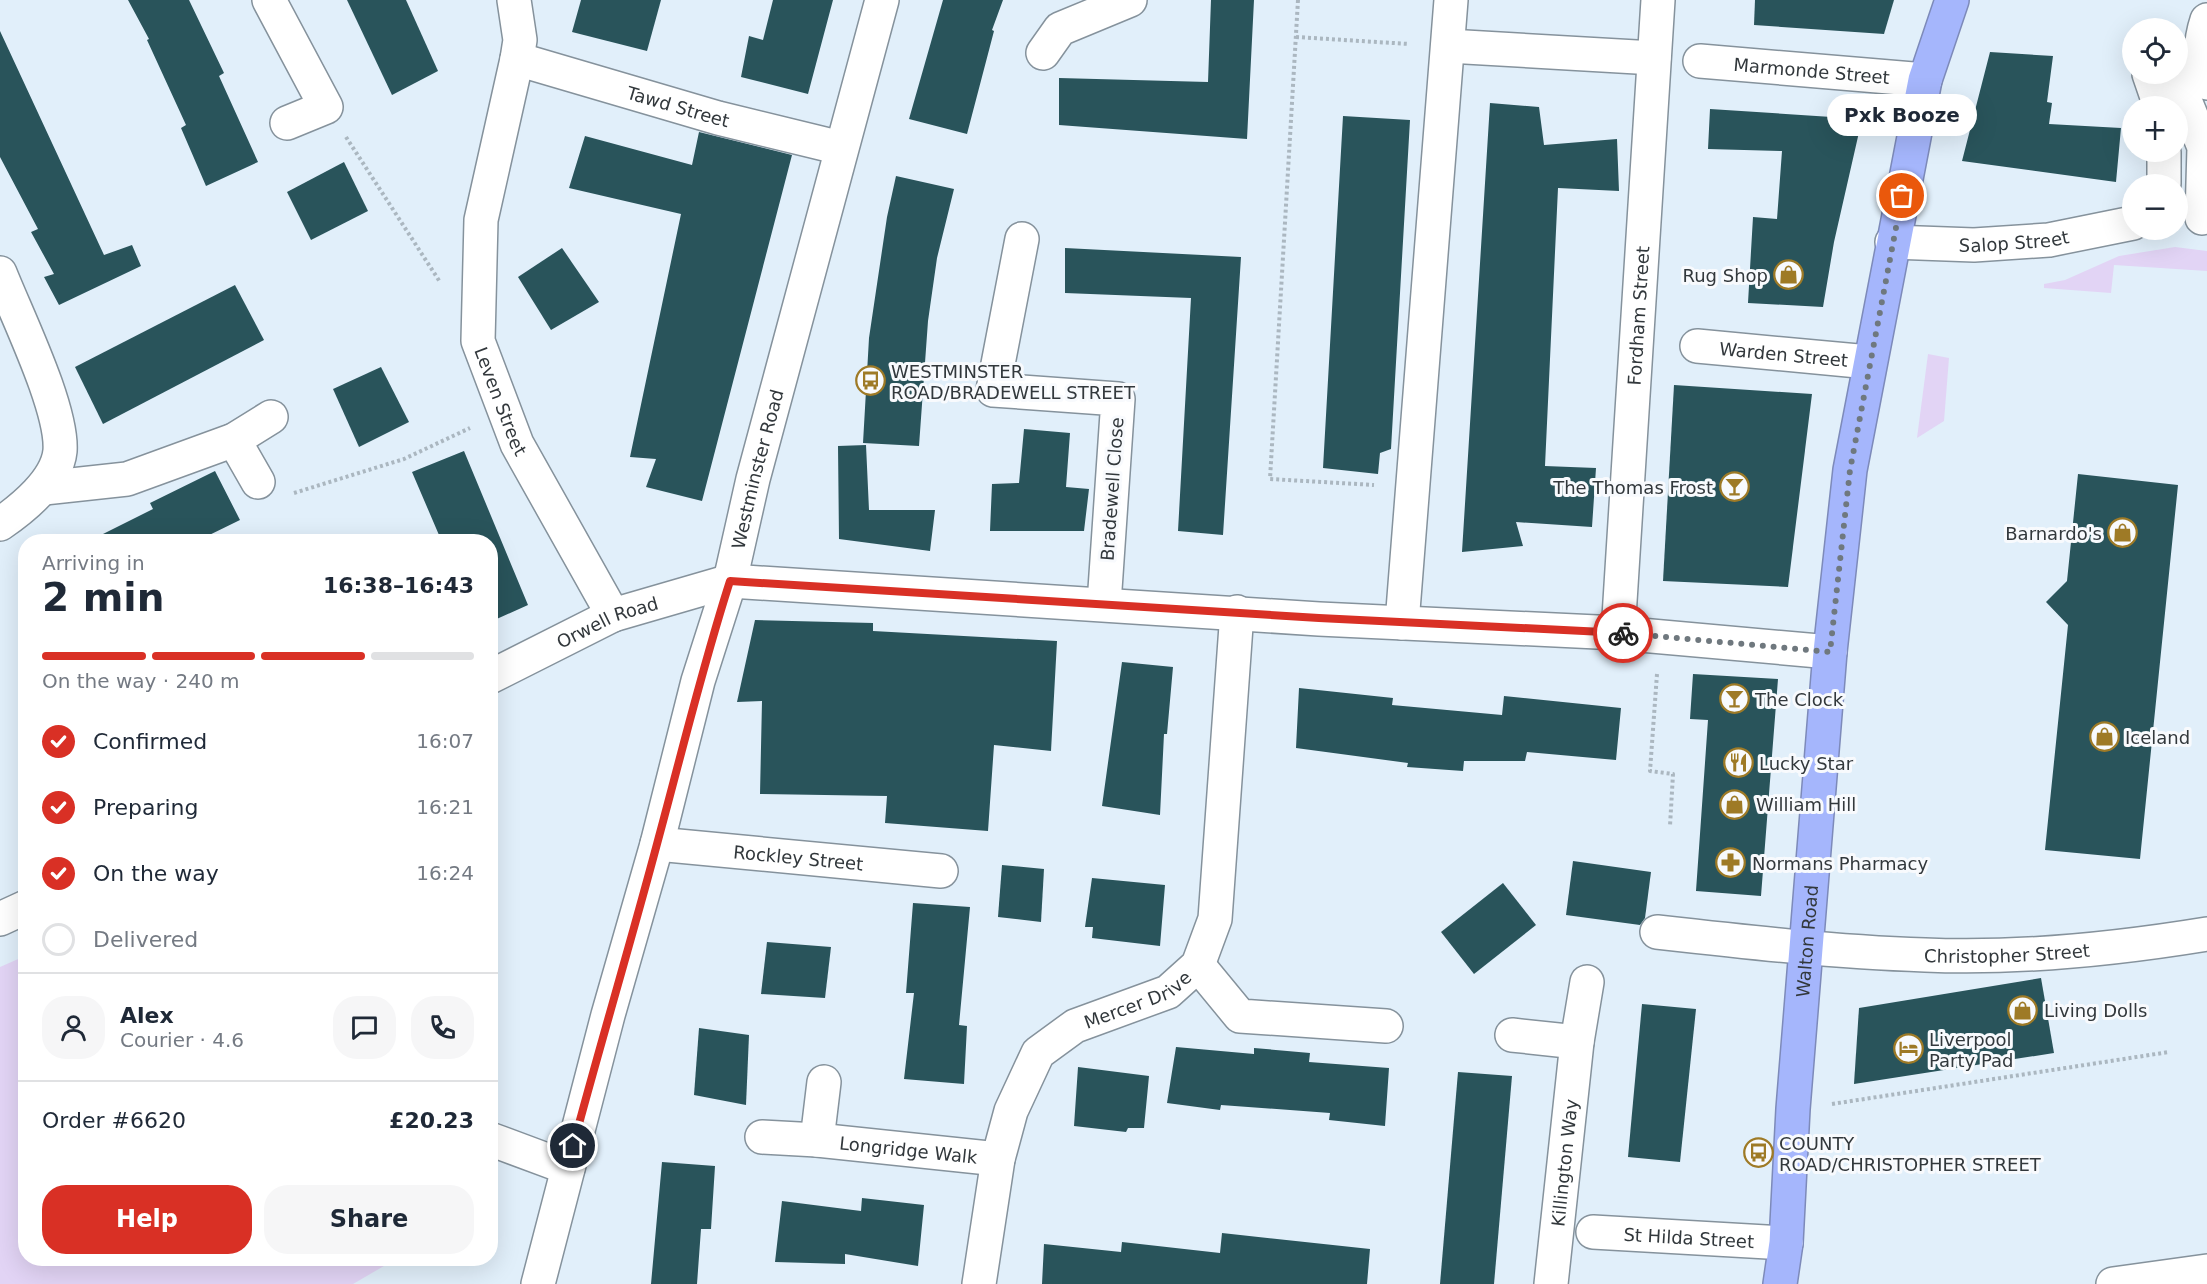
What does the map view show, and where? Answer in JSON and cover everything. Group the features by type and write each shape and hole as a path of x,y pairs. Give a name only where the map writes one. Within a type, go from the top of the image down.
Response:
{"highway":[{"name":"Walton Road","path":"1780,1284 1786,1243 1793,1109 1830,652 1850,470 1892,242 1926,80 1952,0"}],"street":[{"path":"269,0 326,107 287,123"},
{"name":"Leven Street","path":"514,0 520,40 481,220 478,341 517,444 613,615"},
{"name":"Westminster Road","path":"538,1284 699,681 730,581 753,479 882,0"},
{"path":"1043,53 1060,29 1130,0"},
{"path":"1402,622 1450,0"},
{"name":"Fordham Street","path":"1618,633 1658,0"},
{"path":"2207,20 2202,34 2201,67 2207,83"},
{"path":"1448,46 1654,58"},
{"name":"Tawd Street","path":"517,59 718,118 841,148"},
{"name":"Marmonde Street","path":"1700,61 1926,80"},
{"path":"2182,84 2186,103 2204,147 2196,218"},
{"name":"Salop Street","path":"1892,242 1974,245 2049,240 2122,225"},
{"name":"Bradewell Close","path":"1022,239 993,390 1118,399 1104,604"},
{"path":"0,273 56,413 60,453 44,488 0,524"},
{"name":"Warden Street","path":"1697,346 1869,362"},
{"path":"44,488 127,479 234,440 270,417"},
{"path":"234,440 258,482"},
{"name":"Orwell Road","path":"498,673 613,615 730,581 1618,633 1830,652"},
{"name":"Mercer Drive","path":"979,1284 998,1159 1011,1111 1038,1053 1075,1026 1168,992 1197,965 1215,919 1237,612"},
{"name":"Rockley Street","path":"657,844 941,871"},
{"path":"0,919 18,911"},
{"path":"1657,932 1807,948"},
{"name":"Christopher Street","path":"1807,948 1926,955 1998,955 2077,950 2207,934"},
{"path":"1197,965 1240,1016 1386,1026"},
{"name":"Killington Way","path":"1551,1284 1577,1042 1587,982"},
{"path":"1512,1035 1577,1042"},
{"name":"Longridge Walk","path":"817,1140 824,1082"},
{"name":"Longridge Walk","path":"762,1137 817,1140 998,1159"},
{"path":"498,1142 568,1168"},
{"name":"St Hilda Street","path":"1593,1232 1786,1243"},
{"path":"2113,1284 2207,1271"}],"path":[{"path":"1298,0 1270,478 1412,487"},
{"path":"1296,37 1448,46"},
{"path":"326,107 446,292"},
{"path":"258,482 279,498 404,459 505,412"},
{"path":"1660,637 1650,771 1673,774 1670,826"},
{"path":"1859,1100 2169,1052"}],"shaded area":[{"path":"2175,247 2207,251 2207,271 2114,265 2111,293 2044,288 2044,284 2065,280 2119,256"},
{"path":"1928,354 1949,358 1944,421 1917,438"},
{"path":"18,959 18,1266 384,1266 353,1284 0,1284 0,967"}],"building":[{"path":"128,0 189,0 224,73 219,76 258,162 206,186 181,128 186,125 147,40 149,39"},
{"path":"347,0 406,0 438,71 392,95"},
{"path":"581,0 661,0 647,51 572,32"},
{"path":"773,0 833,0 808,94 741,77 749,36 763,40"},
{"path":"943,0 1003,0 992,30 994,31 967,134 909,119"},
{"path":"1211,0 1254,0 1247,139 1059,125 1059,78 1208,82"},
{"path":"1755,0 1894,0 1884,34 1754,25"},
{"path":"0,31 104,255 132,245 141,266 59,305 44,277 54,274 31,232 38,229 0,157"},
{"path":"1990,52 2053,56 2047,102 2052,103 2049,124 2121,128 2116,182 1962,161"},
{"path":"1490,103 1539,107 1544,145 1617,139 1619,191 1558,188 1545,466 1596,468 1592,527 1516,522 1523,546 1462,552"},
{"path":"1710,109 1862,119 1834,242 1823,307 1748,303 1753,217 1777,219 1782,151 1708,149"},
{"path":"1343,116 1410,120 1391,449 1380,453 1378,474 1323,468"},
{"path":"699,132 792,155 702,501 646,487 656,459 630,457 681,214 569,188 585,136 692,165"},
{"path":"344,162 368,211 311,240 287,192"},
{"path":"896,176 954,189 937,258 928,321 919,446 863,443 869,338 887,217"},
{"path":"562,248 599,302 551,330 518,277"},
{"path":"1065,248 1241,257 1223,535 1178,531 1191,298 1065,293"},
{"path":"235,285 264,340 103,424 75,367"},
{"path":"381,367 409,422 359,447 333,389"},
{"name":"The Thomas Frost","path":"1674,385 1812,394 1788,587 1663,581"},
{"path":"1024,429 1070,433 1066,487 1089,489 1084,531 990,531 992,484 1019,483"},
{"path":"866,445 869,510 935,510 930,551 839,539 838,446"},
{"path":"464,451 528,605 498,618 498,534 439,534 412,472"},
{"path":"215,471 240,520 211,534 103,534 153,509 150,503"},
{"path":"2078,474 2178,485 2140,859 2045,850 2068,625 2046,602 2067,581"},
{"path":"755,620 873,623 873,631 1057,641 1051,751 994,745 988,831 885,823 887,796 760,794 762,701 737,702"},
{"path":"1122,662 1173,667 1167,734 1164,734 1160,815 1102,806"},
{"path":"1693,674 1778,679 1761,896 1696,891 1708,720 1690,719"},
{"path":"1299,688 1393,698 1392,705 1502,715 1504,696 1621,708 1616,760 1527,752 1525,761 1464,761 1463,771 1407,767 1408,763 1296,748"},
{"path":"1573,861 1651,872 1645,918 1640,925 1566,915"},
{"path":"1002,865 1044,869 1041,922 998,917"},
{"path":"1092,878 1165,885 1160,946 1092,938 1093,927 1085,927"},
{"path":"1503,883 1536,925 1474,974 1441,932"},
{"path":"913,903 970,907 959,1025 967,1026 964,1084 904,1079 914,993 906,993"},
{"path":"767,942 831,947 825,998 761,994"},
{"path":"2041,978 2054,1053 1854,1084 1859,1008"},
{"path":"1642,1004 1696,1009 1680,1162 1628,1157"},
{"path":"699,1028 749,1035 746,1105 694,1095"},
{"path":"1176,1047 1254,1054 1254,1048 1310,1053 1309,1062 1389,1068 1385,1126 1329,1120 1330,1113 1221,1105 1220,1110 1167,1103"},
{"path":"1078,1067 1149,1076 1144,1128 1128,1128 1126,1132 1074,1126"},
{"path":"1458,1072 1512,1076 1494,1284 1440,1284"},
{"path":"662,1162 715,1166 711,1229 701,1229 697,1284 651,1284"},
{"path":"862,1198 924,1205 918,1266 845,1254 845,1264 775,1262 782,1201 861,1211"},
{"path":"1222,1233 1370,1249 1367,1284 1042,1284 1044,1244 1121,1252 1122,1242 1220,1253"}],"way so far":[{"path":"1623,633 1830,652 1850,470 1902,196"}],"place":[{"name":"Pxk Booze","path":"1902,196"},
{"name":"Rug Shop","path":"1789,275"},
{"name":"WESTMINSTER ROAD/BRADEWELL STREET","path":"870,381"},
{"name":"The Thomas Frost","path":"1734,487"},
{"name":"Barnardo's","path":"2123,533"},
{"name":"The Clock","path":"1734,699"},
{"name":"Iceland","path":"2104,737"},
{"name":"Lucky Star","path":"1738,763"},
{"name":"William Hill","path":"1735,804"},
{"name":"Normans Pharmacy","path":"1731,863"},
{"name":"Living Dolls","path":"2023,1010"},
{"name":"Liverpool Party Pad","path":"1908,1049"},
{"name":"COUNTY ROAD/CHRISTOPHER STREET","path":"1758,1153"}],"route":[{"path":"573,1146 657,844 699,681 730,581 1319,618 1623,633"}]}
